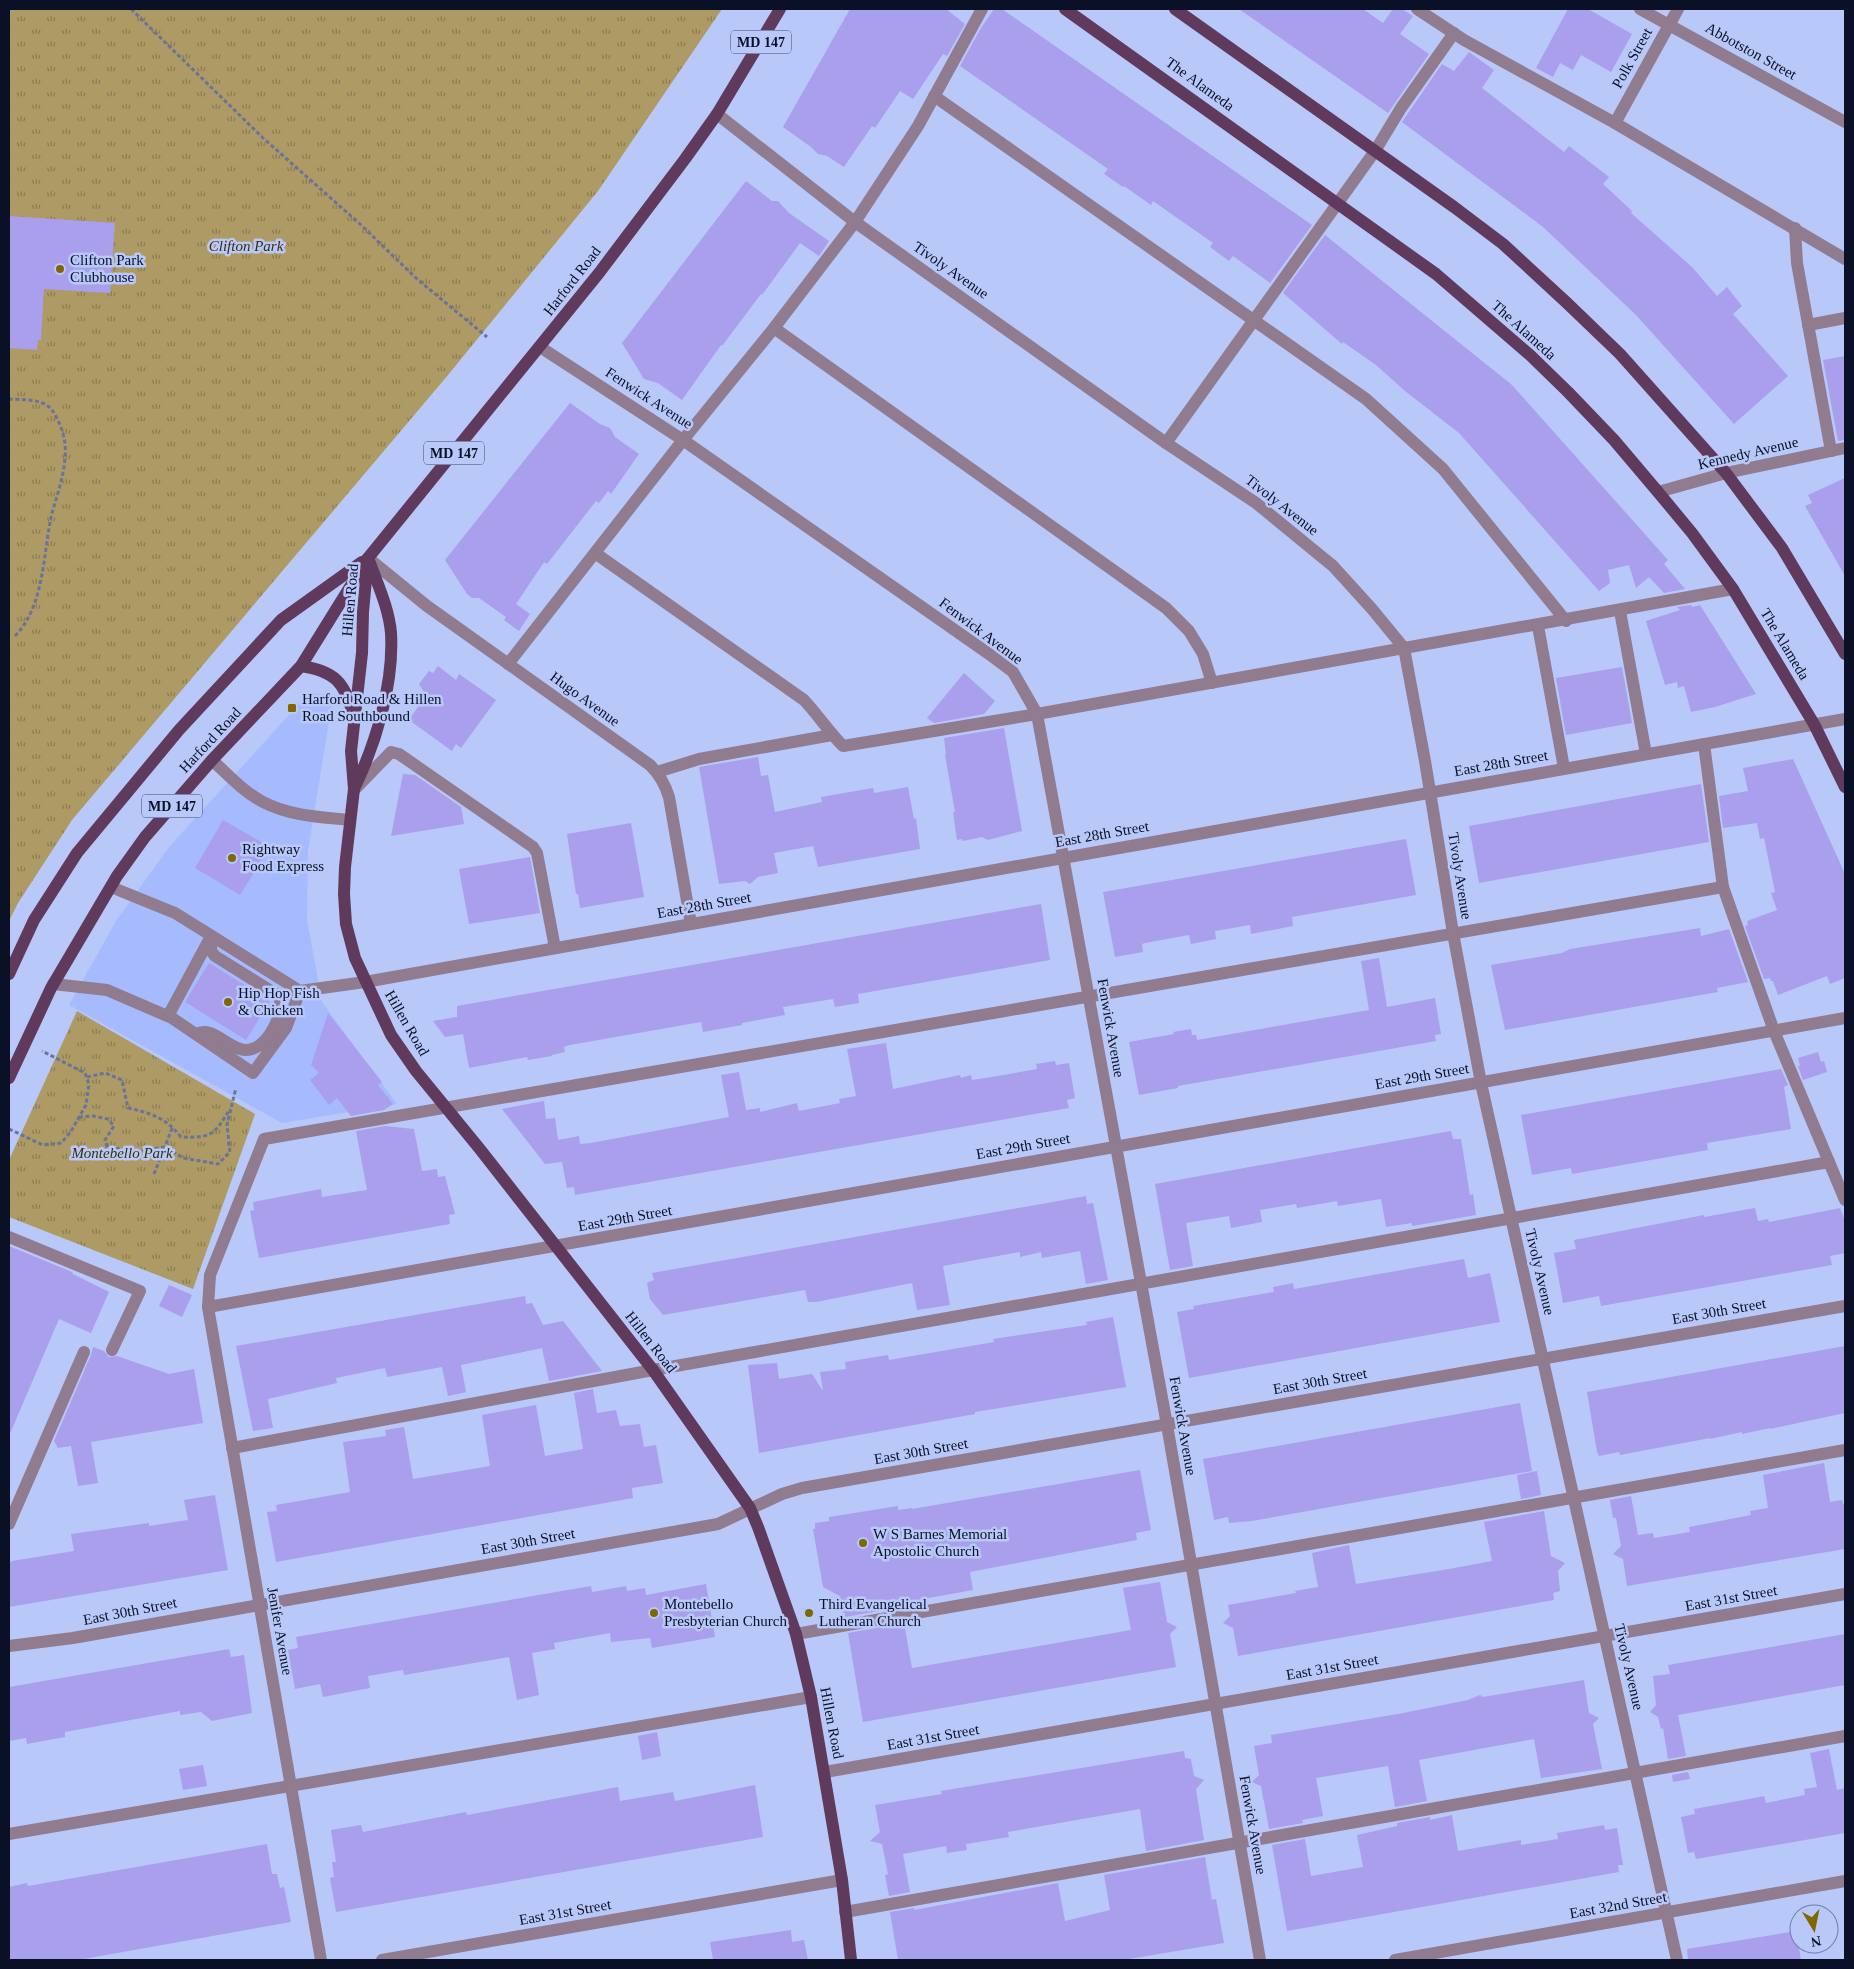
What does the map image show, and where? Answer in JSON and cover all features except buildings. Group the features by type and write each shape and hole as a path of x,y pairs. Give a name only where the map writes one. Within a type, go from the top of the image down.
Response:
{"main road":[{"name":"Harford Road","path":"9,1078 53,984 111,887 145,837 212,760 301,666 368,558 599,273 717,114 780,9"},
{"name":"The Alameda","path":"1065,9 1436,274 1530,356 1568,392 1614,440 1658,492 1692,533 1733,590 1814,724 1845,787"},
{"path":"1175,9 1503,244 1620,354 1726,474 1782,548 1845,654"},
{"name":"Harford Road","path":"9,974 34,920 77,853 179,730 281,620 368,558"},
{"name":"Hillen Road","path":"368,558 363,612 362,653 351,751 354,790 345,867 344,894 346,916 355,958 391,1035 416,1071 653,1370 750,1508 796,1634 811,1697 842,1880 851,1960"},
{"name":"Hillen Road","path":"354,790 370,755 386,690 391,659 391,631 387,613 368,558"},
{"path":"301,666 318,669 330,674 340,683 350,701 354,720"}],"street":[{"path":"508,664 774,328 855,222 918,126 982,9"},
{"path":"1417,9 1454,33 1615,123 1845,259"},
{"name":"Abbotston Street","path":"1640,9 1845,122"},
{"name":"Polk Street","path":"1615,123 1678,9"},
{"path":"1166,442 1338,204 1375,151 1401,108 1454,33"},
{"path":"934,96 1366,399 1443,470 1566,620"},
{"name":"Tivoly Avenue","path":"717,114 855,222 1166,442 1256,503 1332,566 1372,609 1404,648 1481,1083 1677,1960"},
{"path":"1795,228 1797,263 1831,451"},
{"path":"1808,325 1845,318"},
{"path":"774,328 1166,608 1189,631 1203,654 1212,682"},
{"name":"Fenwick Avenue","path":"540,347 684,440 1013,672 1037,714 1142,1284 1260,1960"},
{"name":"Kennedy Avenue","path":"1658,492 1726,474 1845,448"},
{"path":"595,553 804,700 843,746 1037,714 1733,590"},
{"name":"Hugo Avenue","path":"368,558 427,606 650,765 657,772 665,783 669,797 691,924"},
{"path":"1620,611 1646,754"},
{"path":"1538,626 1564,768"},
{"name":"East 28th Street","path":"300,991 365,982 1845,719"},
{"path":"657,772 699,759 832,735"},
{"path":"1704,744 1723,886 1774,1031 1845,1200"},
{"path":"354,790 391,752 399,754 533,847 537,853 555,948"},
{"path":"212,760 244,789 263,802 305,816 350,820"},
{"path":"446,1107 1723,886"},
{"path":"53,984 107,990 168,1016 253,1073 286,1028 300,991 175,913 111,887"},
{"path":"168,1016 211,936"},
{"path":"196,1034 207,1032 243,1050 251,1050 263,1043 280,1014 281,1003 279,996 216,956 211,951 211,936"},
{"name":"East 29th Street","path":"208,1307 1845,1018"},
{"name":"Jenifer Avenue","path":"321,1960 208,1307 210,1275 264,1139 446,1107"},
{"path":"232,1448 653,1370 1829,1162"},
{"path":"9,1237 140,1291 112,1350"},
{"name":"East 30th Street","path":"9,1646 73,1638 718,1524 782,1494 802,1488 1845,1306"},
{"path":"9,1524 84,1352"},
{"path":"796,1634 1845,1450"},
{"name":"East 31st Street","path":"825,1772 1845,1594"},
{"path":"9,1834 811,1697"},
{"path":"846,1912 1845,1736"},
{"name":"East 31st Street","path":"382,1960 842,1880"},
{"name":"East 32nd Street","path":"1395,1960 1845,1881"}],"path":[{"path":"131,9 262,137 360,224 417,279 487,337"},
{"path":"9,399 39,402 51,408 60,426 66,458 51,517 35,602 28,620 15,636"},
{"path":"9,1129 42,1145 61,1143 70,1133 86,1105 89,1084 85,1073 26,1042"},
{"path":"86,1077 105,1073 122,1080 128,1108 144,1111 164,1119 173,1126 181,1137 204,1137 219,1126 232,1107"},
{"path":"79,1118 93,1116 108,1118 114,1126 105,1140 107,1147 133,1151 166,1147 183,1158 218,1164 230,1152 227,1124 236,1088"},
{"path":"154,1174 173,1126"}],"shaded area":[{"path":"315,693 327,695 332,703 308,851 307,920 322,1002 397,1104 282,1123 69,1005 116,921 169,847 299,704"}],"green space":[{"name":"Clifton Park","path":"9,9 722,9 598,191 448,375 72,820 18,903 9,921"},
{"name":"Montebello Park","path":"77,1011 255,1114 193,1289 9,1217 9,1160"}],"place":[{"name":"Clifton Park Clubhouse","path":"60,269"},
{"name":"Harford Road & Hillen Road Southbound","path":"292,708"},
{"name":"Rightway Food Express","path":"232,858"},
{"name":"Hip Hop Fish & Chicken","path":"228,1002"},
{"name":"W S Barnes Memorial Apostolic Church","path":"863,1543"},
{"name":"Montebello Presbyterian Church","path":"654,1613"},
{"name":"Third Evangelical Lutheran Church","path":"809,1613"}]}
